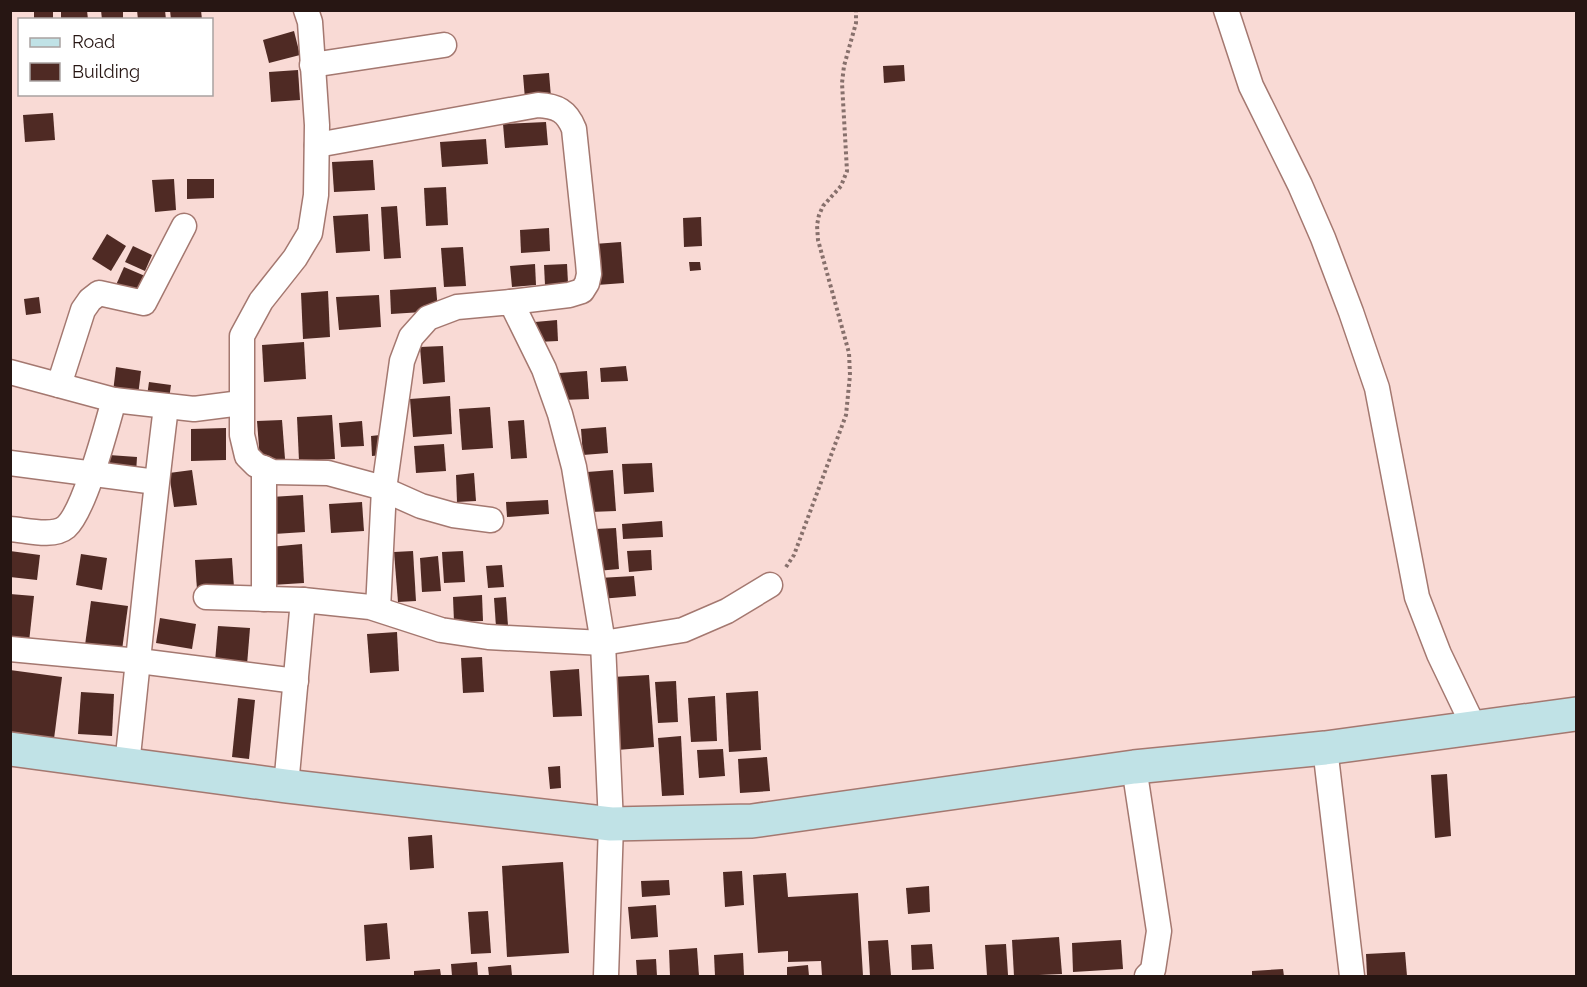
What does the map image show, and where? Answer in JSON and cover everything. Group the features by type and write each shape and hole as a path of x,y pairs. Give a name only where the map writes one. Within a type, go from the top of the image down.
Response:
{"main road":[{"path":"10,749 286,786 611,824 752,821 1134,768 1325,748 1576,714"}],"street":[{"path":"306,10 310,22 317,145 316,195 310,233 295,258 261,301 242,336 242,435 247,456 255,465 273,472 328,473 384,489 421,506 453,516 491,520"},
{"path":"1226,10 1251,86 1300,185 1351,312 1377,388 1417,597 1439,654 1474,727"},
{"path":"312,65 444,45"},
{"path":"317,145 529,106 553,106 562,110 574,129 589,274 582,291 569,295 457,308 428,318 411,337 402,360 384,489 378,609"},
{"path":"59,385 83,310 90,300 99,293 144,303 184,226"},
{"path":"511,302 544,369 560,414 574,467 603,643 611,824 606,976"},
{"path":"10,372 114,400 195,409 242,404"},
{"path":"10,529 53,532 65,528 75,513 91,475 114,400"},
{"path":"127,765 156,482 166,407"},
{"path":"10,462 91,475 156,482"},
{"path":"264,468 264,599"},
{"path":"206,597 345,603 378,609 441,630 488,637 603,643 683,630 727,610 770,585"},
{"path":"286,786 303,600"},
{"path":"10,649 296,681"},
{"path":"1325,748 1352,976"},
{"path":"1134,768 1159,931 1153,970 1147,976"}],"path":[{"path":"770,585 794,555 846,415 849,394 849,353 818,240 817,225 823,206 841,186 847,171 842,82 856,23 856,10"}],"building":[{"path":"34,10 53,10 53,18 34,18"},
{"path":"61,10 87,10 88,18 61,18"},
{"path":"101,10 123,10 123,18 102,18"},
{"path":"137,10 165,10 166,18 138,18"},
{"path":"170,10 201,10 202,18 171,18"},
{"path":"294,31 300,55 269,63 263,40"},
{"path":"904,65 905,81 884,83 883,66"},
{"path":"298,70 300,100 271,102 269,72"},
{"path":"549,73 551,97 525,99 523,75"},
{"path":"53,113 55,140 25,142 23,115"},
{"path":"546,122 548,145 505,148 503,124"},
{"path":"486,139 488,164 442,167 440,142"},
{"path":"373,160 375,190 334,192 332,162"},
{"path":"174,179 176,210 155,212 152,180"},
{"path":"187,179 214,179 214,198 187,199"},
{"path":"446,187 448,225 426,226 424,188"},
{"path":"397,206 401,258 384,259 381,207"},
{"path":"368,214 370,251 336,253 333,216"},
{"path":"701,217 702,246 684,247 683,218"},
{"path":"549,228 550,251 521,253 520,230"},
{"path":"107,234 126,246 111,271 92,259"},
{"path":"621,242 624,283 597,285 594,244"},
{"path":"133,246 152,255 145,271 125,262"},
{"path":"463,247 466,286 444,287 441,248"},
{"path":"689,262 700,262 701,270 690,271"},
{"path":"535,264 536,285 512,287 510,266"},
{"path":"567,264 568,283 545,285 544,265"},
{"path":"124,267 145,276 139,294 116,285"},
{"path":"436,287 438,311 391,314 390,290"},
{"path":"328,291 330,337 303,339 301,293"},
{"path":"379,295 381,327 339,330 336,297"},
{"path":"39,297 41,313 26,315 24,299"},
{"path":"557,320 558,341 537,342 535,322"},
{"path":"304,342 306,379 264,382 262,345"},
{"path":"443,346 445,382 423,384 420,347"},
{"path":"626,366 628,381 601,382 600,368"},
{"path":"116,367 141,371 138,396 113,392"},
{"path":"587,371 589,399 561,400 559,373"},
{"path":"149,382 171,385 169,399 147,396"},
{"path":"450,396 452,434 413,437 410,399"},
{"path":"490,407 493,448 462,450 459,409"},
{"path":"332,415 335,459 299,461 297,417"},
{"path":"282,420 285,459 260,460 257,421"},
{"path":"524,420 527,458 511,459 508,421"},
{"path":"362,421 364,446 341,447 339,423"},
{"path":"606,427 608,453 583,455 581,429"},
{"path":"226,428 226,460 191,461 191,429"},
{"path":"380,435 382,455 372,456 371,436"},
{"path":"444,444 446,471 416,473 414,446"},
{"path":"109,455 137,457 136,474 108,472"},
{"path":"652,463 654,492 624,494 622,464"},
{"path":"192,470 197,505 174,507 169,473"},
{"path":"613,470 616,511 590,512 587,472"},
{"path":"474,473 476,501 457,502 456,475"},
{"path":"303,495 305,532 274,534 271,497"},
{"path":"548,500 549,514 507,517 506,502"},
{"path":"362,502 364,531 331,533 329,504"},
{"path":"662,521 663,537 623,539 622,524"},
{"path":"616,528 619,569 597,571 595,529"},
{"path":"302,544 304,583 272,585 270,547"},
{"path":"651,550 652,570 629,572 627,551"},
{"path":"10,551 40,555 37,580 10,577"},
{"path":"413,551 416,601 398,602 394,552"},
{"path":"463,551 465,582 444,583 442,552"},
{"path":"81,554 107,558 102,590 76,585"},
{"path":"438,556 441,591 422,592 420,558"},
{"path":"232,558 234,588 197,590 195,560"},
{"path":"502,565 504,587 488,588 486,566"},
{"path":"634,576 636,596 600,599 599,578"},
{"path":"10,594 34,596 29,642 10,640"},
{"path":"482,595 483,621 454,622 453,597"},
{"path":"506,597 508,626 496,627 494,598"},
{"path":"91,601 128,606 122,650 85,645"},
{"path":"160,618 196,624 192,649 156,643"},
{"path":"218,626 250,628 247,665 215,662"},
{"path":"397,632 399,671 370,673 367,634"},
{"path":"482,657 484,692 463,693 461,658"},
{"path":"579,669 582,716 553,717 550,671"},
{"path":"10,670 62,677 54,739 10,733"},
{"path":"649,675 654,747 617,750 612,677"},
{"path":"676,681 678,722 658,723 655,682"},
{"path":"758,691 761,750 729,752 726,693"},
{"path":"81,692 114,694 112,736 78,734"},
{"path":"715,696 717,741 691,742 688,698"},
{"path":"238,698 255,700 249,759 232,757"},
{"path":"681,736 684,795 662,796 658,738"},
{"path":"723,749 725,776 699,778 697,750"},
{"path":"767,757 770,791 740,793 738,759"},
{"path":"560,766 561,788 550,789 548,767"},
{"path":"1447,774 1451,836 1435,838 1431,775"},
{"path":"432,835 434,868 410,870 408,837"},
{"path":"563,862 569,953 507,957 502,866"},
{"path":"742,871 744,905 725,907 723,872"},
{"path":"786,873 788,897 858,893 863,976 822,976 821,961 788,962 788,951 758,953 753,875"},
{"path":"669,880 670,895 642,897 641,881"},
{"path":"929,886 930,912 908,914 906,888"},
{"path":"656,905 658,937 631,939 628,907"},
{"path":"488,911 491,953 471,954 468,912"},
{"path":"387,923 390,959 366,961 364,925"},
{"path":"1059,937 1062,974 1014,976 1012,940"},
{"path":"888,940 891,976 870,976 868,941"},
{"path":"1121,940 1123,969 1073,972 1072,943"},
{"path":"932,944 934,969 912,970 911,945"},
{"path":"1006,944 1008,975 987,976 985,945"},
{"path":"697,948 699,976 670,976 669,950"},
{"path":"1405,952 1407,976 1367,976 1366,954"},
{"path":"743,953 744,976 715,976 714,955"},
{"path":"656,959 657,976 637,976 636,960"},
{"path":"477,962 478,976 452,976 451,964"},
{"path":"511,965 512,976 489,976 488,967"},
{"path":"808,965 809,976 787,976 787,967"},
{"path":"440,969 441,976 414,976 414,971"},
{"path":"1283,969 1284,976 1252,976 1252,971"}]}
